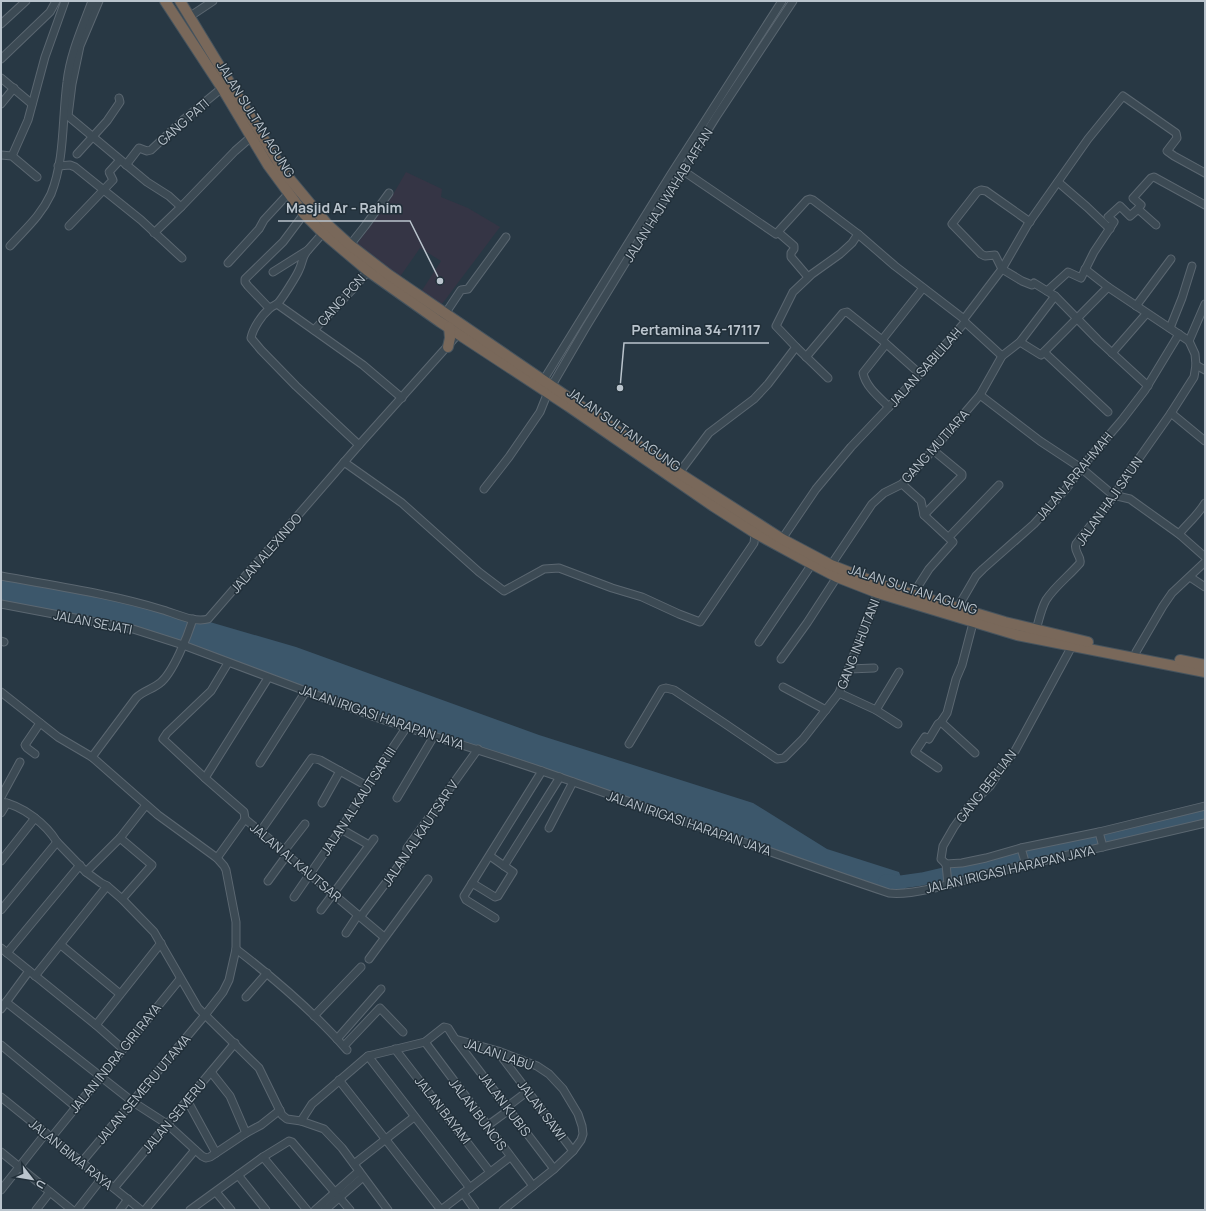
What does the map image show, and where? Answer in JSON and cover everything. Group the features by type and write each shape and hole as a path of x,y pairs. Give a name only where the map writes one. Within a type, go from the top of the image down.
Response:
{"highway":[{"name":"JALAN SULTAN AGUNG","path":"165,1 222,88 251,137 288,194 304,214 323,233 368,271 546,387 677,476 755,533 837,577 880,589 973,623 1017,635 1205,672"},
{"name":"JALAN SULTAN AGUNG","path":"180,1 284,172 328,225 350,245 444,321"},
{"path":"444,321 450,338 448,347"},
{"path":"448,347 462,333"},
{"name":"JALAN SULTAN AGUNG","path":"677,476 782,539 880,589 913,594 1005,622 1100,645 1205,665"}],"street":[{"path":"1,24 26,1"},
{"path":"1,59 50,12 56,1"},
{"path":"12,156 24,129 45,56 65,1"},
{"path":"10,246 31,226 50,195 58,166 71,56 92,1"},
{"path":"99,1 80,46 72,84 69,116 123,163 151,185 169,196 181,207"},
{"path":"189,17 213,1"},
{"name":"JALAN HAJI WAHAB AFFAN","path":"546,387 676,165 782,1"},
{"name":"JALAN HAJI WAHAB AFFAN","path":"546,387 590,320 683,170 793,1"},
{"path":"1,78 32,104"},
{"path":"1,104 14,88"},
{"name":"GANG PATI","path":"123,163 140,148 147,151 151,150 183,120 222,88"},
{"name":"JALAN SABILILAH","path":"782,539 816,489 851,447 920,374 965,321 1002,269 1030,222 1088,139 1123,96 1176,133 1177,138 1167,151 1205,173"},
{"path":"77,154 93,137 120,102 119,98"},
{"path":"154,233 235,150 251,137"},
{"path":"1,155 12,156 37,177"},
{"path":"69,226 113,180 109,172 123,163"},
{"path":"676,165 776,234 807,200 810,199 858,234 895,266 965,321 1002,356 1020,342 1055,296"},
{"path":"58,166 73,166 141,220 182,258"},
{"path":"1048,291 1068,272 1082,278 1094,252 1114,222 1108,217 1120,206 1130,216 1138,209 1141,205 1133,198 1151,178 1154,178 1205,205"},
{"path":"1058,182 1110,229"},
{"path":"1030,222 986,191 981,190 977,192 952,223 953,226 981,254 985,256 995,255 1002,269 1022,281 1032,285 1034,283 1055,296 1112,353 1148,386"},
{"path":"350,245 389,193"},
{"path":"228,263 288,194"},
{"path":"1138,209 1156,225"},
{"path":"269,308 248,286 245,279 282,242 304,214"},
{"path":"779,232 794,246 791,257 808,278"},
{"path":"323,233 303,256 298,272 277,304 269,308 251,336 251,339 296,386 359,445"},
{"path":"828,378 776,326 792,294 808,278 840,254 852,243 858,234"},
{"path":"444,321 461,290 468,289 506,237"},
{"path":"273,272 308,250"},
{"path":"1136,306 1171,259"},
{"path":"1170,328 1192,266"},
{"path":"1085,269 1146,314 1189,341 1196,365 1205,370"},
{"name":"GANG PGN","path":"314,330 368,271"},
{"path":"1020,342 1041,355 1108,287"},
{"path":"888,407 870,388 864,378 863,373 923,288"},
{"path":"277,304 363,365 402,398"},
{"path":"1189,341 1205,304"},
{"path":"806,357 845,312 850,313 920,374"},
{"path":"1112,353 1146,314"},
{"name":"JALAN ARRAHMAH","path":"958,607 976,576 1042,515 1066,489 1081,468 1122,420 1148,386 1178,334"},
{"name":"JALAN ALEXINDO","path":"1,576 142,603 193,619 203,620 211,616 344,462 448,347"},
{"path":"677,476 709,434 747,406 761,392 796,347"},
{"path":"1044,352 1108,412"},
{"name":"GANG MUTIARA","path":"831,565 872,504 884,493 902,484 980,396 1002,356"},
{"name":"JALAN HAJI SA'UN","path":"1036,630 1043,608 1049,597 1058,585 1080,563 1081,560 1075,550 1076,544 1114,496 1171,413 1194,377 1196,365"},
{"path":"484,489 509,457 540,412 546,387"},
{"path":"980,396 1040,441 1081,468 1114,496 1130,499 1179,534 1205,557"},
{"path":"1171,413 1205,441"},
{"path":"924,515 962,476 962,474 933,450"},
{"path":"344,462 402,503 479,572 504,591 544,569 559,568 612,588 642,597 698,622 703,619 754,543 755,533"},
{"path":"902,484 921,501 924,515 953,541 953,543 929,569 913,594"},
{"path":"949,537 999,485"},
{"path":"1179,534 1198,514 1205,503"},
{"path":"1136,652 1163,606 1176,589 1205,562"},
{"path":"759,642 812,564"},
{"path":"781,659 837,577"},
{"path":"1190,577 1205,587"},
{"name":"GANG INHUTANI","path":"629,744 662,689 666,688 674,690 777,759 784,758 803,739 839,693 880,589"},
{"name":"JALAN SEJATI","path":"1,604 131,628 184,642"},
{"path":"92,757 136,698 163,680 170,670 184,642 193,619"},
{"path":"938,768 916,754 916,751 925,737 929,738 947,713 973,623"},
{"name":"JALAN IRIGASI HARAPAN JAYA","path":"184,642 228,663 406,728 478,749 560,777 889,893 907,893 1102,845 1205,823"},
{"name":"GANG BERLIAN","path":"946,867 941,859 942,849 945,842 969,806 990,786 1015,751 1072,646"},
{"path":"228,663 211,691 167,733 163,739 244,812 245,819"},
{"path":"849,669 874,668"},
{"path":"876,710 899,672"},
{"path":"205,778 268,678"},
{"path":"783,687 826,710"},
{"path":"260,763 306,691"},
{"path":"1,692 58,737 92,757 146,805 217,858 224,866 236,922 236,948 229,980 223,992 205,1015"},
{"path":"839,693 876,710 898,724"},
{"path":"941,722 975,753"},
{"path":"35,754 25,745 40,723"},
{"name":"JALAN AL KAUTSAR III","path":"294,897 341,829 367,786 406,728"},
{"path":"397,798 434,736"},
{"name":"JALAN AL KAUTSAR V","path":"346,933 406,856 407,848 478,749"},
{"path":"260,832 312,758 320,760 367,786"},
{"path":"1,797 20,762"},
{"path":"322,803 340,771"},
{"path":"495,918 465,899 464,896 542,771"},
{"path":"504,866 560,777"},
{"path":"549,828 573,782"},
{"path":"1,814 4,803 35,818 54,836 57,842 86,872 107,886 122,899 154,932 198,1008 259,1068 264,1075 283,1115"},
{"path":"86,872 120,838 146,805"},
{"path":"948,882 946,867 1099,834 1205,806"},
{"path":"1,861 35,818"},
{"name":"JALAN AL KAUTSAR","path":"217,858 245,819 384,937"},
{"path":"268,882 285,853 305,824"},
{"path":"321,910 372,842 341,829"},
{"path":"1099,834 1102,845"},
{"path":"120,838 152,865 122,899"},
{"path":"1,909 57,842"},
{"path":"1021,850 1026,864"},
{"path":"472,883 495,897 513,873 512,870 490,856"},
{"path":"7,953 80,865"},
{"path":"369,959 428,879"},
{"path":"35,976 107,886"},
{"path":"96,1025 161,943"},
{"path":"61,945 120,994"},
{"path":"1,948 96,1025 123,1049"},
{"path":"236,948 314,1016 345,1048 380,1008 403,1032"},
{"path":"314,1016 361,967"},
{"path":"1,1009 29,971"},
{"path":"246,998 266,973"},
{"name":"JALAN INDRA GIRI RAYA","path":"1,1190 19,1167 76,1107 180,979"},
{"path":"337,1039 381,989"},
{"path":"6,1002 133,1102 167,1124 206,1158 210,1157 246,1133 283,1115 324,1129 342,1148 388,1210"},
{"name":"JALAN SEMERU UTAMA","path":"81,1163 205,1015"},
{"name":"JALAN LABU","path":"301,1121 312,1104 368,1056 424,1042 444,1027 448,1028 455,1039 498,1051 543,1070 554,1078 563,1089 578,1114 582,1126 583,1134 581,1140 573,1150 554,1169 503,1210"},
{"name":"JALAN KUBIS","path":"455,1039 554,1169"},
{"name":"JALAN BUNCIS","path":"424,1042 533,1186"},
{"name":"JALAN SEMERU","path":"114,1188 235,1043"},
{"path":"1,1045 76,1107"},
{"name":"JALAN BAYAM","path":"395,1049 490,1172"},
{"name":"JALAN SAWI","path":"498,1051 573,1150"},
{"path":"368,1056 470,1188"},
{"path":"211,1072 230,1096 246,1133"},
{"path":"339,1080 440,1210 510,1157"},
{"path":"487,1126 528,1091"},
{"name":"JALAN BIMA RAYA","path":"1,1097 141,1210"},
{"path":"187,1100 216,1153"},
{"path":"354,1164 414,1117"},
{"path":"194,1209 263,1157 289,1141 292,1142 350,1210"},
{"path":"145,1210 195,1150"},
{"path":"1,1152 72,1210"},
{"path":"263,1157 307,1210"},
{"path":"325,1210 338,1195 361,1174"},
{"path":"238,1175 266,1210"},
{"path":"77,1210 102,1178"},
{"path":"36,1210 50,1192"},
{"path":"216,1192 231,1210"},
{"path":"463,1193 476,1210"},
{"path":"315,1210 338,1195"},
{"path":"120,1210 128,1199"}],"shaded area":[{"path":"406,172 442,189 441,197 468,208 500,227 442,304 436,307 419,295 441,261 420,248 397,281 363,256 357,244 391,198"},
{"path":"1,576 203,620 296,647 539,735 753,803 827,849 899,872 907,893 893,894 133,629 1,604"}],"waterway":[{"path":"885,881 901,882 922,879 1205,813"}],"place":[{"name":"Masjid Ar - Rahim","path":"440,281"},
{"name":"Pertamina 34-17117","path":"620,388"}]}
